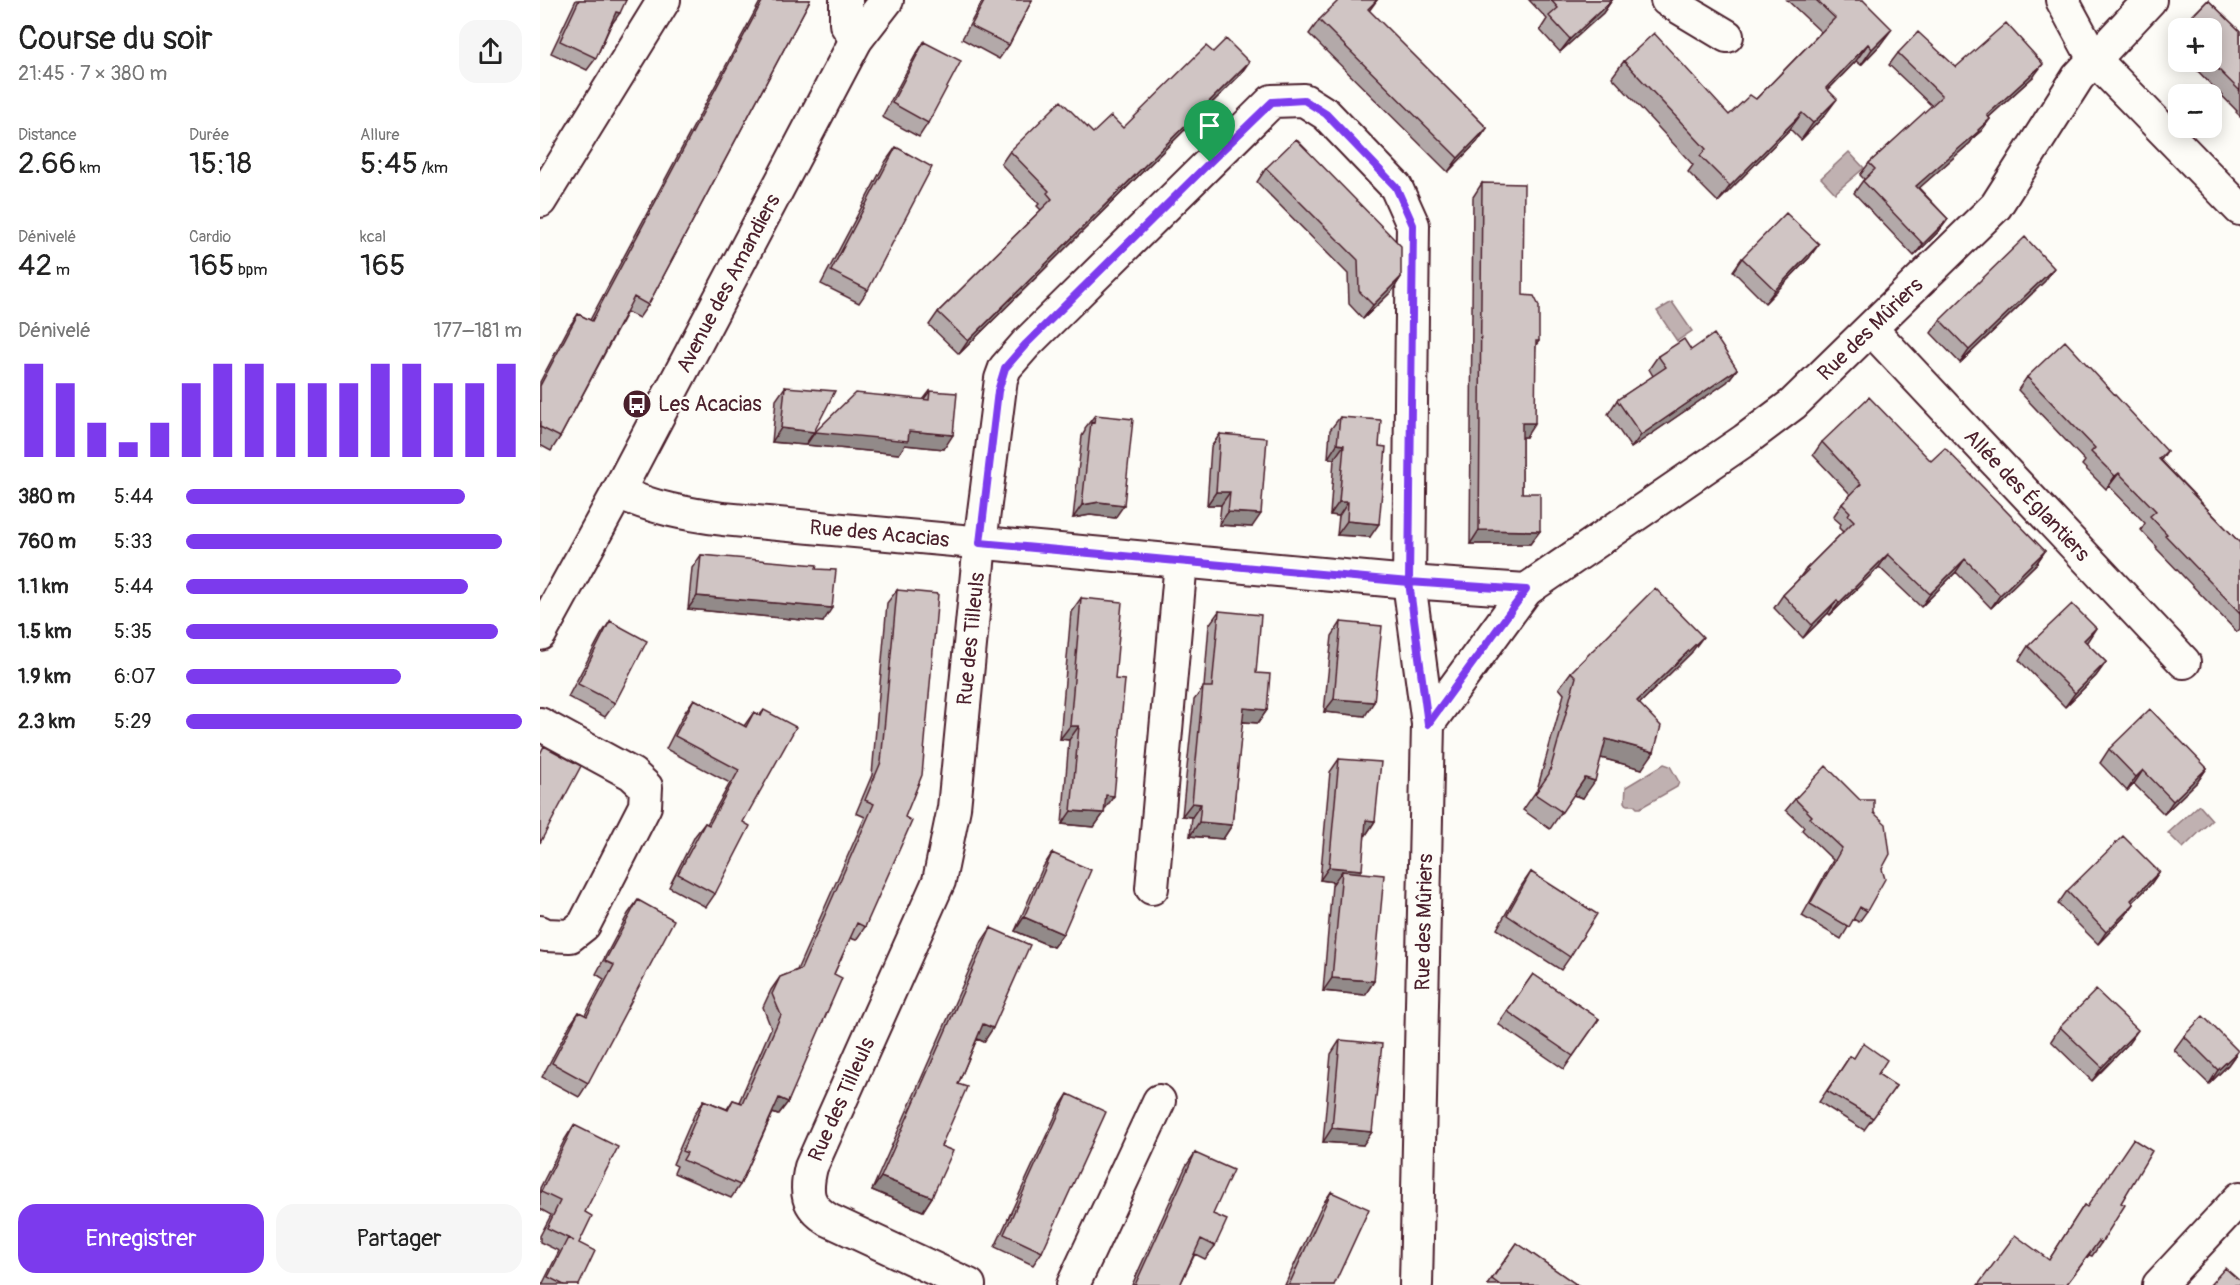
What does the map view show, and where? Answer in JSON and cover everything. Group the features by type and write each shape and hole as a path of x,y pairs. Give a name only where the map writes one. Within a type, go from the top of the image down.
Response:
{"street":[{"path":"540,201 664,0"},
{"path":"846,0 846,24 856,40"},
{"name":"Avenue des Amandiers","path":"540,634 618,492 856,40 887,0"},
{"path":"1667,0 1727,36"},
{"path":"2062,0 2094,59 2240,208"},
{"name":"Rue des Mûriers","path":"1416,1285 1428,724 1526,590 1793,405 1996,206 2078,77 2150,0"},
{"name":"Rue des Tilleuls","path":"969,1285 816,1212 809,1199 807,1185 811,1167 939,881 954,807 980,543 998,391 1005,368 1013,357 1272,102 1304,100 1326,114 1396,187 1413,225 1409,582 1428,724"},
{"name":"Allée des Églantiers","path":"1871,329 2184,662"},
{"name":"Rue des Acacias","path":"618,492 645,504 682,514 712,518 1409,582"},
{"path":"1152,888 1180,561"},
{"path":"1409,582 1526,590"},
{"path":"540,724 632,774 646,787 645,806 584,925 570,936 540,932"},
{"path":"1072,1285 1159,1101"},
{"path":"2158,1285 2237,1209"}],"shaded area":[{"path":"1849,152 1864,168 1835,193 1821,178"},
{"path":"1672,302 1692,331 1677,341 1657,311"},
{"path":"1664,764 1670,766 1679,782 1677,787 1640,808 1627,805 1625,802 1626,787"},
{"path":"2199,805 2212,820 2183,848 2168,833"}],"building":[{"path":"579,0 626,0 620,13 616,12 596,58 560,41"},
{"path":"763,0 810,0 648,305 634,297 560,437 540,427 540,386 578,314 592,321"},
{"path":"985,0 1032,0 1009,45 971,26"},
{"path":"1339,0 1377,0 1368,9 1487,128 1458,158 1319,20"},
{"path":"1551,0 1612,0 1570,39 1549,16 1558,8"},
{"path":"1816,0 1863,0 1892,29 1872,49 1868,44 1826,88 1837,99 1813,123 1802,113 1730,186 1700,156 1706,149 1624,61 1654,33 1729,115 1750,95 1756,99 1835,18"},
{"path":"2208,0 2240,31 2240,91 2221,72 2222,18 2191,18"},
{"path":"2006,23 2043,64 1987,115 1990,119 1979,131 1916,186 1948,219 1923,244 1863,181 1875,169 1869,163 1942,96 1898,53 1918,32 1956,67"},
{"path":"1226,39 1249,62 968,341 938,312 1052,199 1047,193 1049,191 1010,151 1061,101 1093,133 1111,116 1123,128 1206,46 1213,52"},
{"path":"924,42 961,61 928,123 892,103"},
{"path":"1296,139 1401,246 1401,277 1373,305 1359,291 1358,260 1266,168"},
{"path":"896,147 932,167 868,290 831,271"},
{"path":"1482,183 1524,184 1523,295 1534,296 1539,306 1539,341 1536,341 1535,423 1522,423 1522,493 1540,493 1540,531 1479,530"},
{"path":"1786,213 1819,244 1775,290 1742,258"},
{"path":"2025,237 2054,268 1969,350 1940,320"},
{"path":"1714,334 1737,369 1641,435 1617,400 1666,367 1658,356 1684,339 1691,350"},
{"path":"2065,341 2167,451 2159,459 2240,543 2240,613 2165,535 2167,534 2150,516 2156,511 2119,473 2115,476 2091,452 2095,448 2027,377"},
{"path":"785,387 835,391 814,432 781,428"},
{"path":"930,391 957,393 953,435 909,431 908,441 815,432 855,393 929,400"},
{"path":"1869,397 1931,461 1945,448 2045,551 2000,595 1965,559 1930,594 1888,554 1839,603 1837,600 1812,625 1783,595 1854,521 1848,515 1850,512 1842,504 1861,484 1822,442"},
{"path":"1095,415 1133,419 1124,505 1099,502 1082,505 1091,422 1094,423"},
{"path":"1340,417 1381,420 1379,446 1386,447 1379,524 1347,521 1348,502 1339,502 1344,445 1337,444"},
{"path":"1220,434 1267,438 1261,514 1228,512 1230,492 1216,492"},
{"path":"701,555 817,565 816,569 836,570 832,608 697,596"},
{"path":"1655,588 1703,637 1637,701 1661,726 1654,752 1606,739 1595,781 1585,778 1562,812 1535,794 1549,774 1576,677 1571,672"},
{"path":"897,590 938,594 922,775 905,817 912,821 865,927 857,923 834,974 842,978 788,1102 779,1098 740,1185 683,1160 687,1153 682,1151 704,1100 728,1110 733,1100 742,1103 781,1015 772,994 780,977 801,969 874,804 865,800 881,762"},
{"path":"1081,598 1122,602 1115,679 1125,680 1114,796 1106,795 1104,813 1071,811 1079,726 1070,726"},
{"path":"2072,604 2096,628 2084,640 2106,662 2075,693 2028,646"},
{"path":"1219,611 1261,615 1256,673 1270,674 1267,710 1244,708 1232,825 1199,822 1201,804 1192,803 1203,687 1212,687"},
{"path":"610,621 647,641 615,703 578,684"},
{"path":"1341,622 1382,626 1374,702 1334,699"},
{"path":"694,699 746,727 754,712 761,716 764,710 796,727 743,822 750,826 715,894 678,874 705,823 709,825 739,770 675,736"},
{"path":"2150,709 2207,768 2173,801 2143,770 2136,777 2109,749"},
{"path":"544,746 581,766 540,843 540,754"},
{"path":"1339,759 1381,762 1375,821 1366,820 1362,870 1329,867"},
{"path":"1826,766 1860,800 1874,800 1874,813 1886,824 1890,854 1882,869 1885,879 1867,911 1860,907 1849,927 1810,904 1842,848 1810,818 1812,816 1795,799"},
{"path":"2123,836 2159,872 2131,900 2134,904 2106,932 2067,891"},
{"path":"1052,853 1091,870 1063,934 1024,917"},
{"path":"1342,871 1384,875 1374,981 1332,978"},
{"path":"1531,872 1597,914 1570,957 1507,915"},
{"path":"638,900 674,920 588,1083 552,1063 579,1012 587,1016 614,965 605,961"},
{"path":"991,928 1030,945 993,1028 983,1024 958,1084 967,1087 941,1146 953,1151 932,1197 881,1177"},
{"path":"1533,974 1599,1019 1573,1056 1507,1011"},
{"path":"2096,990 2138,1030 2102,1067 2060,1027"},
{"path":"2203,1016 2238,1051 2218,1070 2184,1036"},
{"path":"1340,1040 1382,1044 1372,1132 1332,1128"},
{"path":"1863,1043 1887,1060 1878,1074 1896,1086 1873,1118 1827,1091 1850,1056 1854,1058"},
{"path":"1068,1094 1106,1112 1042,1252 1004,1234"},
{"path":"574,1125 618,1147 585,1212 592,1216 579,1243 595,1251 579,1285 564,1285 548,1277 568,1238 547,1228 560,1201 541,1192"},
{"path":"2133,1139 2152,1151 2121,1203 2125,1205 2101,1243 2099,1241 2066,1285 1978,1285 2015,1235 2049,1260 2084,1205 2087,1207"},
{"path":"1195,1153 1233,1170 1213,1214 1227,1220 1215,1246 1201,1239 1180,1285 1135,1285"},
{"path":"1331,1192 1369,1209 1334,1285 1289,1285"},
{"path":"1517,1243 1577,1285 1500,1285 1492,1279"},
{"path":"2225,1268 2240,1281 2240,1285 2210,1285"}],"place":[{"name":"Les Acacias","path":"637,404"}],"route":[{"path":"1210,162 1013,357 1005,368 998,391 980,543 1409,582 1526,590 1428,724 1409,582 1413,225 1396,187 1326,114 1304,100 1272,102 1210,162"}]}
